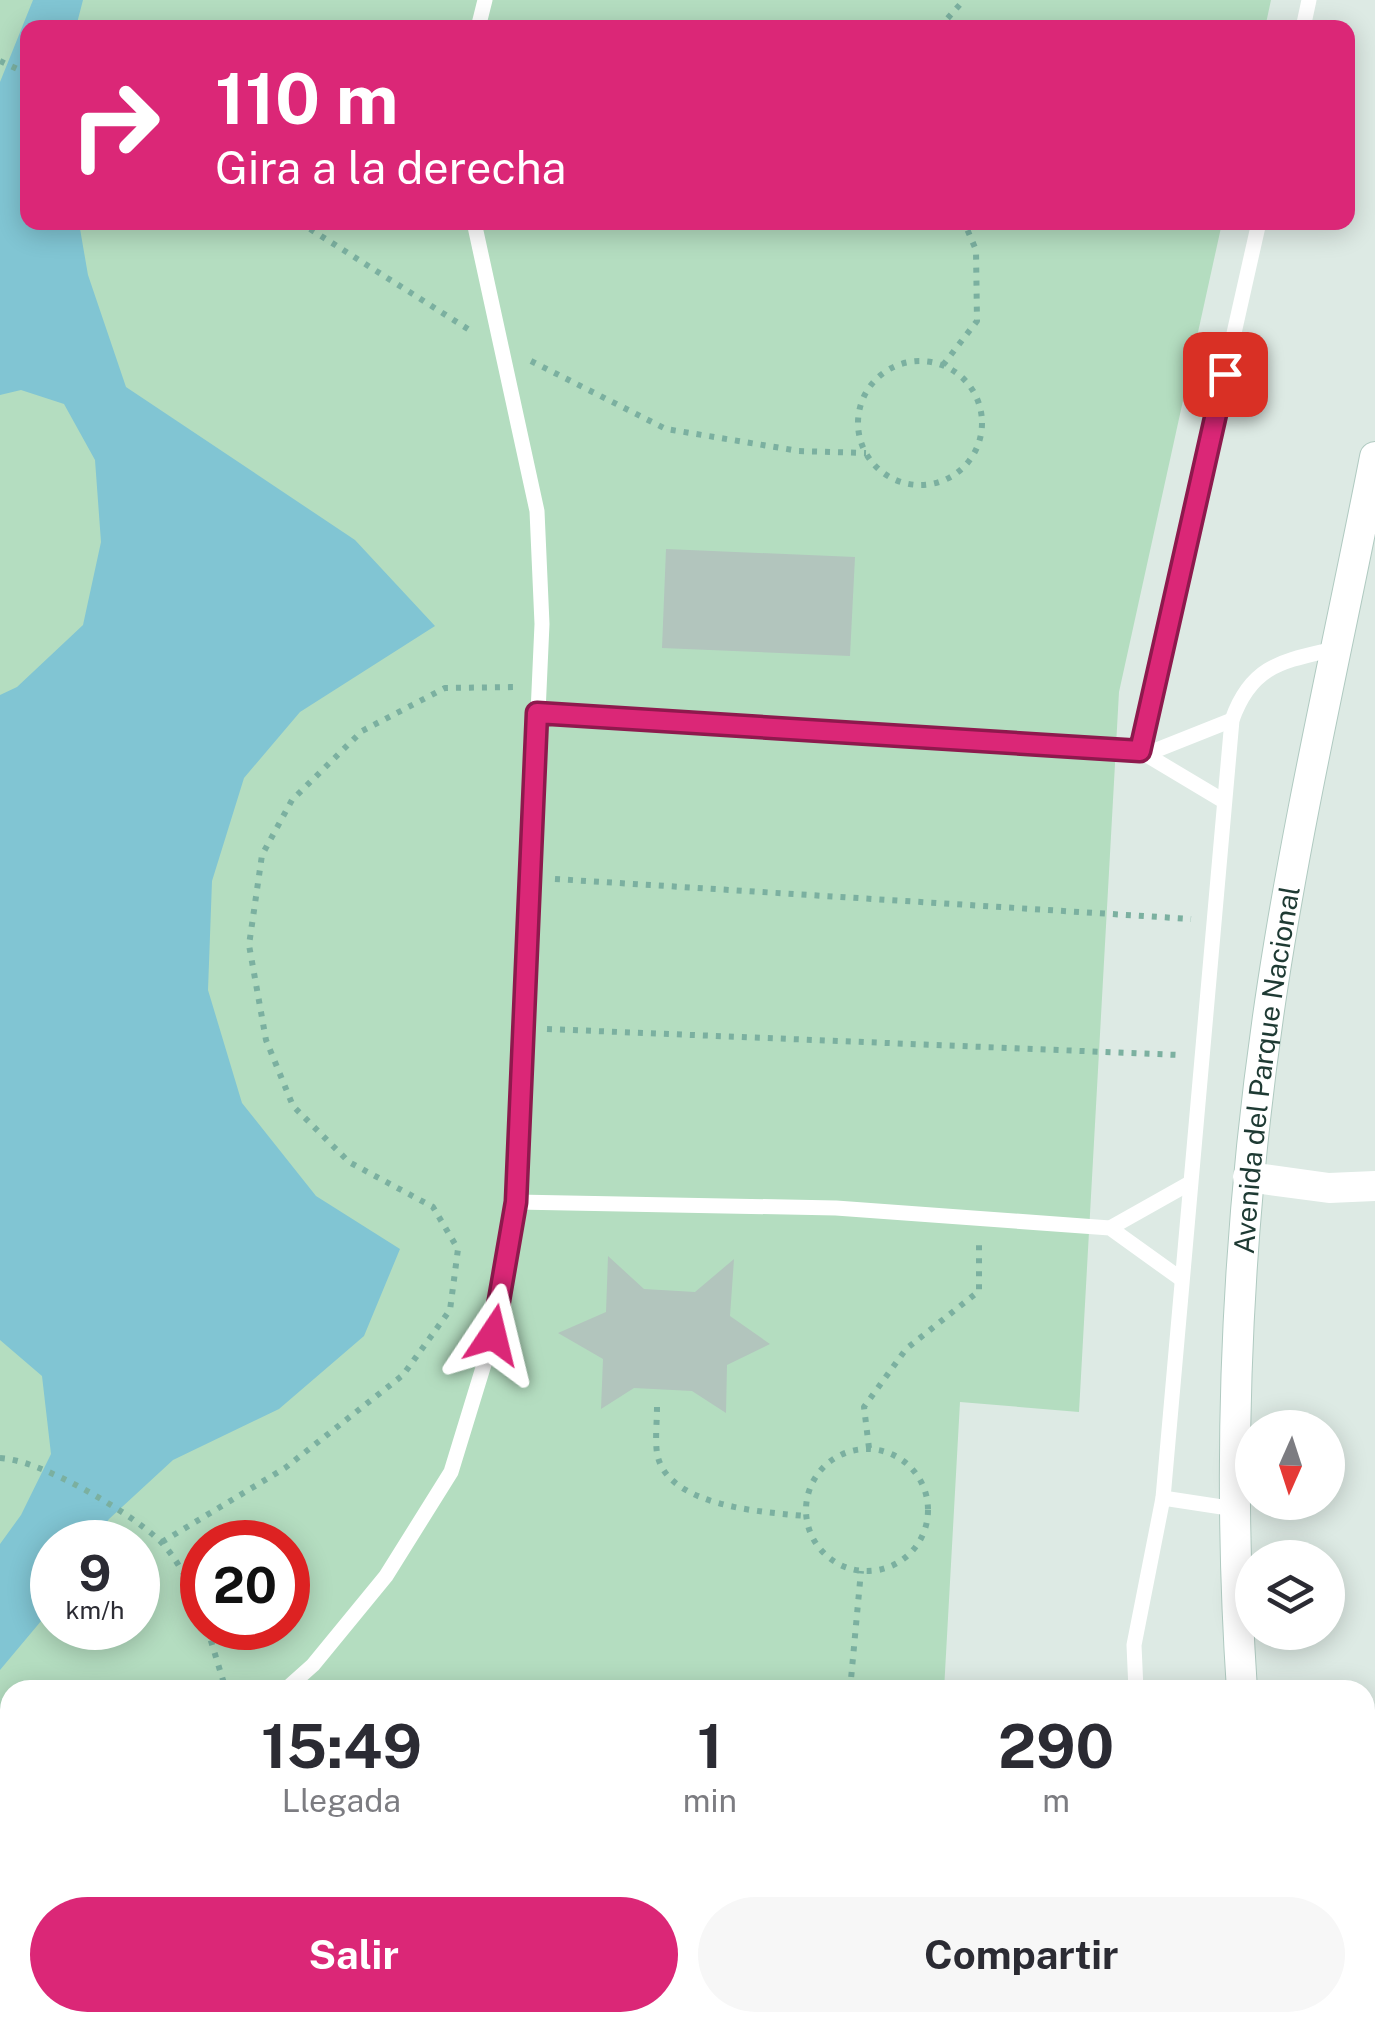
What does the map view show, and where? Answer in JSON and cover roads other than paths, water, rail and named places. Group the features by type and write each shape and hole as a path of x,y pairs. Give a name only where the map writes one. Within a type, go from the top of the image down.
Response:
{"street":[{"name":"Avenida del Parque Nacional","path":"1235,1410 1235,1342 1248,1177 1273,980 1375,457"},
{"path":"1248,1177 1329,1188 1375,1186"},
{"name":"Avenida del Parque Nacional","path":"1235,1520 1242,1680"}],"lane":[{"path":"296,1680 313,1665 386,1576 450,1472 493,1335 516,1202 542,624 537,511 476,230"},
{"path":"1145,752 1257,230"},
{"path":"1136,1680 1134,1645 1163,1498 1232,720 1240,698 1254,678 1276,663 1338,648"},
{"path":"537,713 1145,752 1232,720"},
{"path":"1145,752 1222,800"},
{"path":"1110,1228 1190,1183"},
{"path":"516,1202 836,1208 1110,1228 1181,1279"},
{"path":"1163,1498 1235,1509"}],"water":[{"path":"33,0 83,0 78,20 25,20"},
{"path":"20,32 20,230 80,230 88,275 126,387 355,540 435,626 300,712 244,778 212,881 208,990 242,1103 316,1196 400,1249 364,1336 279,1409 173,1460 108,1520 30,1520 30,1634 0,1670 0,1544 21,1515 51,1454 42,1376 0,1340 0,695 17,687 83,625 101,542 95,460 64,404 21,390 0,395 0,82"}]}
